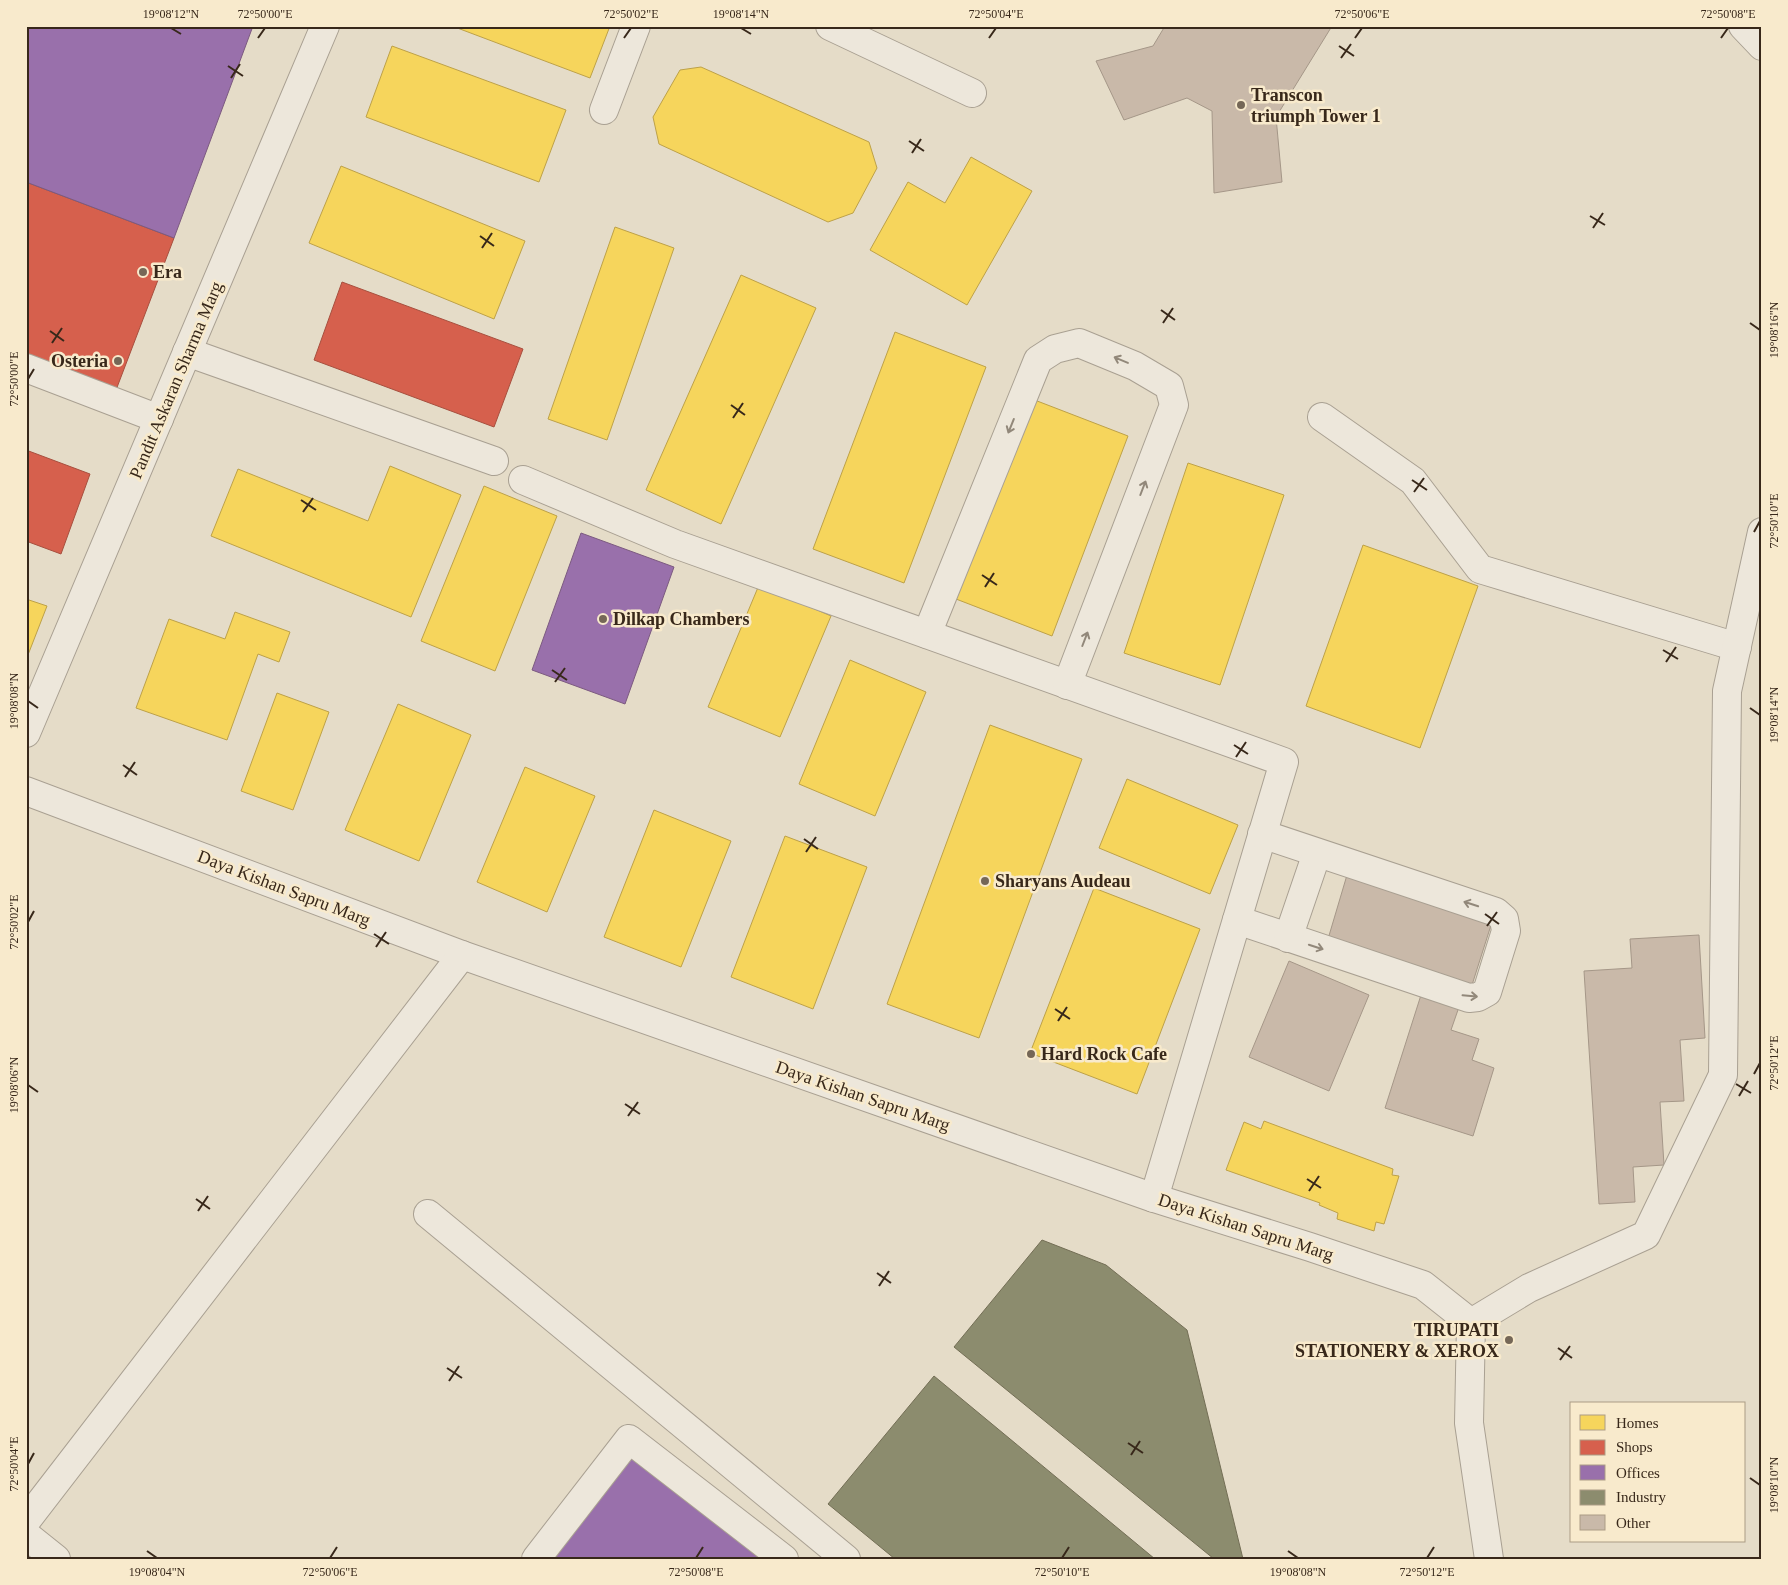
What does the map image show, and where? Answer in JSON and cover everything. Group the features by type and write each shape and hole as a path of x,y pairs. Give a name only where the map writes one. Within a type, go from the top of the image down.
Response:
{"street":[{"name":"Pandit Askaran Sharma Marg","path":"26,733 325,26"},
{"path":"604,110 636,26"},
{"path":"830,26 972,93"},
{"path":"1743,26 1762,46"},
{"path":"926,634 1038,360 1055,349 1079,343 1136,366 1169,386 1174,405 1068,685"},
{"path":"187,352 494,462"},
{"path":"26,368 159,419"},
{"path":"1322,417 1413,481 1480,570 1737,647"},
{"path":"523,480 676,544 1284,762 1154,1198"},
{"path":"1489,1559 1469,1423 1471,1323 1529,1288 1646,1235 1723,1075 1727,691 1762,532"},
{"name":"Daya Kishan Sapru Marg","path":"26,791 462,955 1154,1198 1423,1285 1471,1323"},
{"path":"1237,920 1469,998 1478,997 1487,992 1506,931 1504,919 1496,912 1262,834"},
{"path":"1288,938 1317,852"},
{"path":"26,1521 462,955"},
{"path":"428,1214 846,1559"},
{"path":"536,1559 629,1439 784,1559"},
{"path":"26,1535 56,1559"}],"building: Homes":[{"path":"452,26 610,26 590,78"},
{"path":"392,46 566,110 539,182 366,117"},
{"path":"701,67 869,142 877,168 853,213 828,222 659,144 653,117 680,70"},
{"path":"971,157 1032,191 967,305 870,250 908,182 945,203"},
{"path":"341,166 525,241 494,319 309,243"},
{"path":"615,227 674,248 607,440 548,419"},
{"path":"741,275 816,308 721,524 646,490"},
{"path":"895,332 986,367 904,583 813,549"},
{"path":"1032,399 1128,436 1052,636 956,599"},
{"path":"1188,463 1284,495 1220,685 1124,653"},
{"path":"390,466 461,495 411,617 211,536 238,469 368,521"},
{"path":"484,486 557,516 495,671 421,641"},
{"path":"1363,545 1478,586 1420,748 1306,706"},
{"path":"759,585 831,616 780,737 708,707"},
{"path":"26,599 47,606 26,660"},
{"path":"235,612 290,632 279,662 258,654 227,740 136,708 169,619 225,639"},
{"path":"850,660 926,692 875,816 799,784"},
{"path":"277,693 329,712 293,810 241,791"},
{"path":"398,704 471,735 419,861 345,830"},
{"name":"Sharyans Audeau","path":"990,725 1082,759 979,1038 887,1004"},
{"path":"525,767 595,796 547,912 477,882"},
{"path":"1127,779 1238,825 1210,894 1099,848"},
{"path":"654,810 731,841 681,967 604,937"},
{"path":"785,836 867,867 813,1009 731,977"},
{"path":"1094,888 1200,929 1137,1094 1030,1053"},
{"path":"1264,1121 1393,1169 1392,1175 1399,1176 1384,1224 1376,1222 1374,1231 1337,1219 1338,1213 1319,1205 1320,1203 1226,1170 1244,1122 1261,1129"}],"building: Shops":[{"path":"26,182 174,238 116,390 26,356"},
{"path":"342,282 523,349 494,427 314,360"},
{"path":"26,450 90,474 61,554 26,541"}],"building: Offices":[{"path":"26,26 253,26 174,238 26,182"},
{"name":"Dilkap Chambers","path":"581,533 674,567 625,704 532,670"},
{"path":"634,1455 765,1559 552,1559"}],"building: Industry":[{"path":"1042,1240 1106,1265 1187,1330 1243,1559 1214,1559 954,1347"},
{"path":"934,1376 1155,1559 895,1559 828,1504"}],"building: Other":[{"name":"Transcon triumph Tower 1","path":"1165,26 1332,26 1276,117 1282,182 1214,193 1212,111 1187,98 1124,120 1096,61 1153,46"},
{"path":"1347,875 1492,922 1472,985 1328,939"},
{"path":"1699,935 1705,1038 1680,1040 1684,1101 1660,1102 1664,1165 1633,1167 1635,1202 1599,1204 1584,971 1632,968 1630,939"},
{"path":"1289,961 1369,995 1329,1091 1249,1057"},
{"path":"1421,995 1459,1007 1451,1030 1479,1039 1472,1060 1494,1068 1473,1136 1385,1108"}],"place":[{"name":"Transcon triumph Tower 1","path":"1241,105"},
{"name":"Era","path":"143,272"},
{"name":"Osteria","path":"118,361"},
{"name":"Dilkap Chambers","path":"603,619"},
{"name":"Sharyans Audeau","path":"985,881"},
{"name":"Hard Rock Cafe","path":"1031,1054"},
{"name":"TIRUPATI STATIONERY & XEROX","path":"1509,1340"}]}
